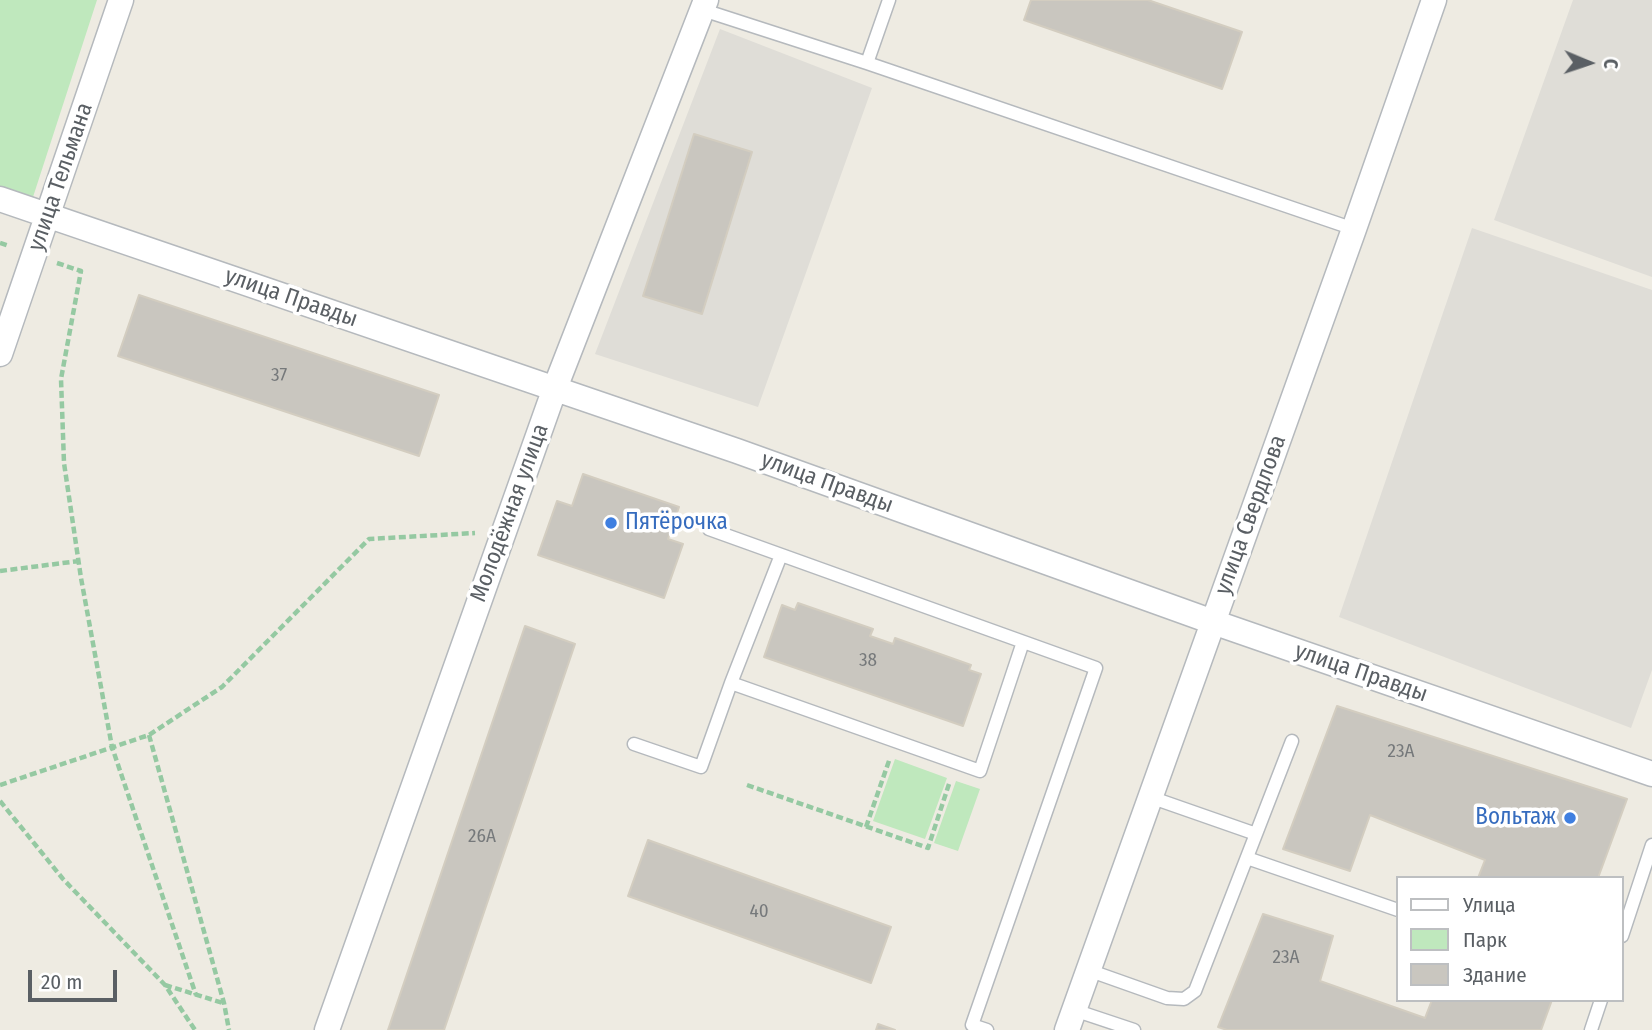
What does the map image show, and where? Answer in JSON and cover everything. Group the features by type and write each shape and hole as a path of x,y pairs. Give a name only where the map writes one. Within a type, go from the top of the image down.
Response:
{"street":[{"name":"улица Тельмана","path":"0,354 121,0"},
{"name":"улица Свердлова","path":"1071,1020 1434,0"},
{"name":"Молодёжная улица","path":"327,1030 555,388 704,5"},
{"name":"улица Правды","path":"0,199 737,451 1213,622 1652,774"}],"lane":[{"path":"867,63 889,0"},
{"path":"704,5 1354,229"},
{"path":"709,529 1096,668 972,1025 985,1030"},
{"path":"634,744 701,768 780,555"},
{"path":"731,683 980,771 1023,642"},
{"path":"1088,970 1167,998 1184,999 1195,991 1292,741"},
{"path":"1150,797 1256,834"},
{"path":"1624,930 1652,845"},
{"path":"1247,858 1396,909"},
{"path":"1591,1030 1600,1002"},
{"path":"1071,1020 1134,1030"}],"path":[{"path":"0,243 81,271 61,379 64,463 79,561 112,747 197,995"},
{"path":"0,785 149,734 222,687 369,540 503,531"},
{"path":"0,571 79,561"},
{"path":"149,734 224,1003 229,1030"},
{"path":"866,827 896,741"},
{"path":"747,785 928,848 952,776 966,766"},
{"path":"0,801 63,879 165,985 195,1030"},
{"path":"165,985 224,1003"}],"shaded area":[{"path":"1573,0 1652,0 1652,277 1494,220"},
{"path":"720,29 872,88 758,407 595,354"},
{"path":"1472,228 1652,290 1652,670 1631,728 1339,617"}],"green space":[{"path":"0,0 97,0 33,197 0,186"},
{"path":"895,759 947,778 925,839 873,821"},
{"path":"956,781 980,789 958,851 934,843"}],"building":[{"path":"1031,0 1148,0 1242,32 1222,89 1024,20"},
{"path":"694,134 752,152 702,314 643,296"},
{"path":"139,295 439,395 419,456 118,356"},
{"name":"Пятёрочка","path":"583,474 679,507 668,539 683,544 664,598 538,555 557,501 572,506"},
{"path":"798,603 873,629 870,636 893,644 895,638 971,665 969,670 981,674 963,726 764,657 782,605 795,610"},
{"path":"525,626 575,644 444,1030 388,1030"},
{"path":"1337,706 1627,799 1599,876 1479,876 1485,860 1370,815 1350,871 1283,849"},
{"path":"648,840 891,927 871,983 628,896"},
{"path":"1263,914 1333,936 1320,981 1425,1018 1431,1002 1551,1002 1541,1030 1227,1030 1218,1027"},
{"path":"878,1024 895,1030 876,1030"}],"place":[{"name":"Пятёрочка","path":"611,523"},
{"name":"Вольтаж","path":"1570,818"}]}
